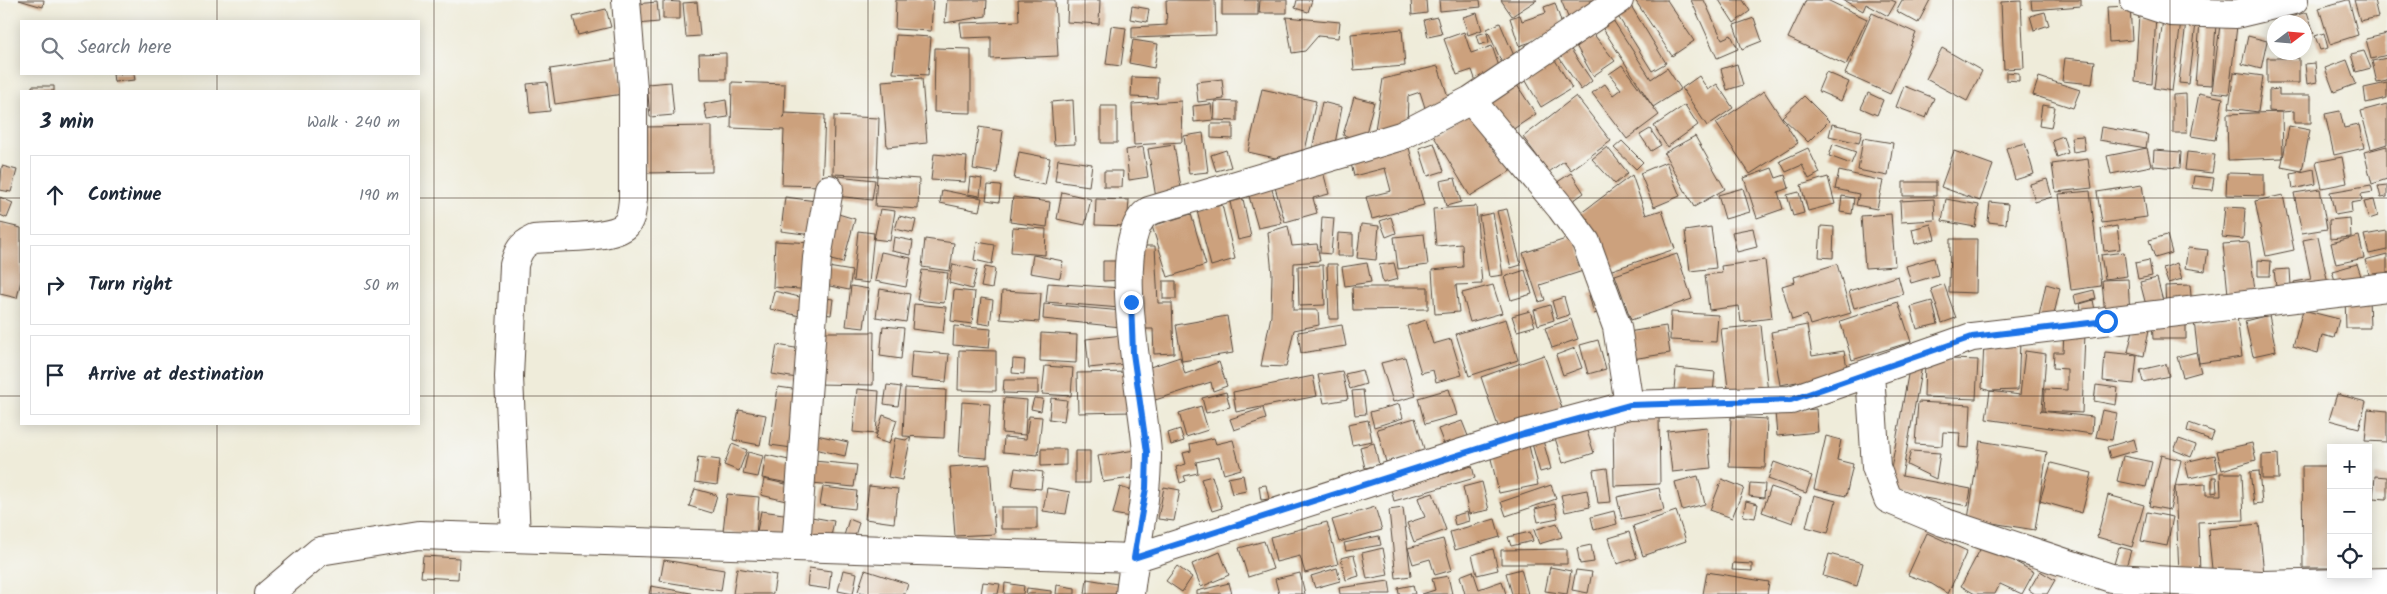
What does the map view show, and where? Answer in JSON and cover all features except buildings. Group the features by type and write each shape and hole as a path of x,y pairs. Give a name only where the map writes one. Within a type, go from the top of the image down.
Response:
{"street":[{"path":"516,538 509,377 514,265 518,250 524,244 534,239 612,233 625,226 631,216 633,199 633,88 626,0"},
{"path":"1130,594 1146,488 1147,452 1133,353 1129,252 1134,228 1142,215 1149,211 1401,136 1470,100 1619,0"},
{"path":"2134,0 2170,12 2236,14 2294,0"},
{"path":"1470,100 1561,208 1586,242 1617,327 1630,405"},
{"path":"796,547 817,258 829,189"},
{"path":"269,594 320,551 419,535 1134,558 1524,434 1630,405 1791,400 1972,337 2387,287"},
{"path":"1870,373 1876,466 1888,499 1943,522 2111,578 2261,585 2387,582"}],"route":[{"path":"1131,302 1133,353 1147,452 1146,488 1134,558 1524,434 1630,405 1791,400 1972,337 2106,321"}]}
